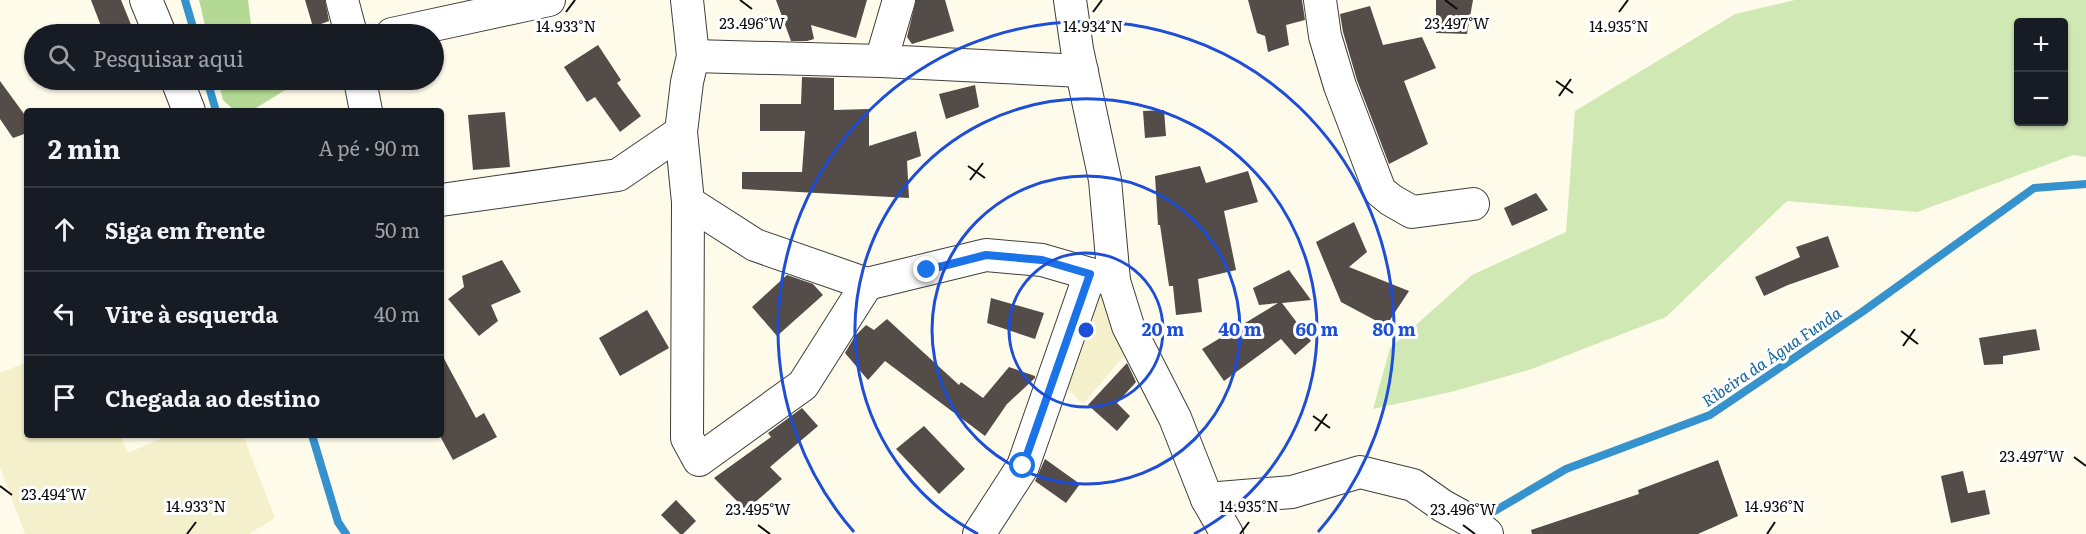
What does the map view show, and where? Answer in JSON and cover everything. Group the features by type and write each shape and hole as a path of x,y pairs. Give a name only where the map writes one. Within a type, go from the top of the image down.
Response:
{"street":[{"path":"146,0 156,24"},
{"path":"342,0 348,24"},
{"path":"438,24 549,0"},
{"path":"687,0 693,56 687,82 681,132 688,202 687,438 699,460 803,385 867,284"},
{"path":"881,61 899,0"},
{"path":"979,534 1023,466 1102,277 1105,180 1070,0"},
{"path":"1320,0 1325,36 1340,86 1380,191 1412,212 1473,204"},
{"path":"693,56 881,61 1082,71"},
{"path":"181,90 188,108"},
{"path":"362,90 365,108"},
{"path":"444,200 618,175 681,132"},
{"path":"688,202 755,246 867,284 986,255 1042,260 1102,277 1175,417 1207,499 1227,534"},
{"path":"1207,499 1292,492 1360,472 1413,485 1443,506 1474,523 1487,534"}],"shaded area":[{"path":"1095,292 1107,294 1128,351 1083,404 1062,383"},
{"path":"24,363 24,438 121,438 128,453 161,438 244,438 275,518 249,534 25,534 0,467 0,373"}],"green space":[{"path":"199,0 248,0 251,24 205,24"},
{"path":"1795,0 2086,0 2086,157 2073,155 1917,212 1787,201 1666,317 1529,370 1451,392 1373,409 1390,348 1472,275 1566,232 1575,111 1735,14"},
{"path":"220,90 285,90 256,108 232,108 223,100"}],"building":[{"path":"91,0 121,0 131,24 100,24"},
{"path":"305,0 325,0 329,21 312,24"},
{"path":"776,0 867,0 856,38 811,25 814,39 791,41"},
{"path":"916,0 945,0 954,31 912,44 907,37"},
{"path":"1248,0 1302,0 1305,20 1286,25 1289,45 1268,52 1265,36 1257,33"},
{"path":"1436,0 1473,0 1467,34 1436,33"},
{"path":"1370,6 1383,45 1422,37 1436,68 1404,81 1428,144 1389,164 1357,80 1340,14"},
{"path":"598,45 621,80 617,83 641,116 620,132 595,97 587,102 564,67"},
{"path":"802,77 834,78 834,110 869,109 869,146 916,131 921,156 907,161 909,198 742,189 742,172 802,172 805,131 760,131 760,104 801,104"},
{"path":"0,81 24,114 24,134 13,138 0,119"},
{"path":"975,85 979,107 946,119 939,94"},
{"path":"1164,110 1166,136 1145,138 1143,111"},
{"path":"505,112 510,167 473,170 468,115"},
{"path":"1200,166 1206,183 1248,171 1258,202 1224,211 1236,270 1198,279 1202,312 1176,315 1173,286 1169,286 1160,225 1158,225 1155,176"},
{"path":"1536,193 1548,210 1512,226 1504,208"},
{"path":"1354,222 1367,252 1349,267 1409,291 1386,326 1341,302 1316,242"},
{"path":"1828,236 1839,267 1764,296 1755,277 1800,257 1796,247"},
{"path":"502,260 521,292 491,305 498,321 479,336 448,299 464,287 462,276"},
{"path":"1289,270 1311,300 1282,303 1311,341 1295,355 1281,339 1224,381 1202,349 1278,303 1259,305 1253,288"},
{"path":"787,275 813,284 823,295 777,336 752,307"},
{"path":"991,298 1044,313 1035,339 987,323"},
{"path":"647,310 669,348 620,376 599,338"},
{"path":"887,319 959,385 961,382 983,398 1009,367 1035,376 1035,378 1007,404 985,436 885,361 868,380 845,353 855,336 866,325 874,330"},
{"path":"2036,329 2040,350 2003,356 2003,364 1984,365 1979,338"},
{"path":"444,359 476,418 484,413 497,437 453,460 441,438 444,438"},
{"path":"1127,363 1136,382 1117,403 1130,416 1117,431 1088,405"},
{"path":"802,408 818,426 770,467 782,479 746,510 714,478 771,437 768,433"},
{"path":"924,426 965,469 939,494 896,449"},
{"path":"1045,459 1080,484 1066,503 1035,481"},
{"path":"1718,460 1738,516 1698,534 1532,534 1531,530 1639,494 1638,490"},
{"path":"1963,471 1968,493 1985,490 1990,514 1951,523 1941,476"},
{"path":"676,500 696,521 683,534 680,534 661,515"}],"waterway":[{"name":"Ribeira da Água Funda","path":"185,0 192,24"},
{"name":"Ribeira da Água Funda","path":"210,90 215,108"},
{"name":"Ribeira da Água Funda","path":"1481,519 1566,469 1710,415 1862,312 2034,188 2086,184"},
{"name":"Ribeira da Água Funda","path":"313,438 338,522 346,534"}],"route":[{"path":"927,270 986,255 1042,260 1090,274 1023,466"}]}
